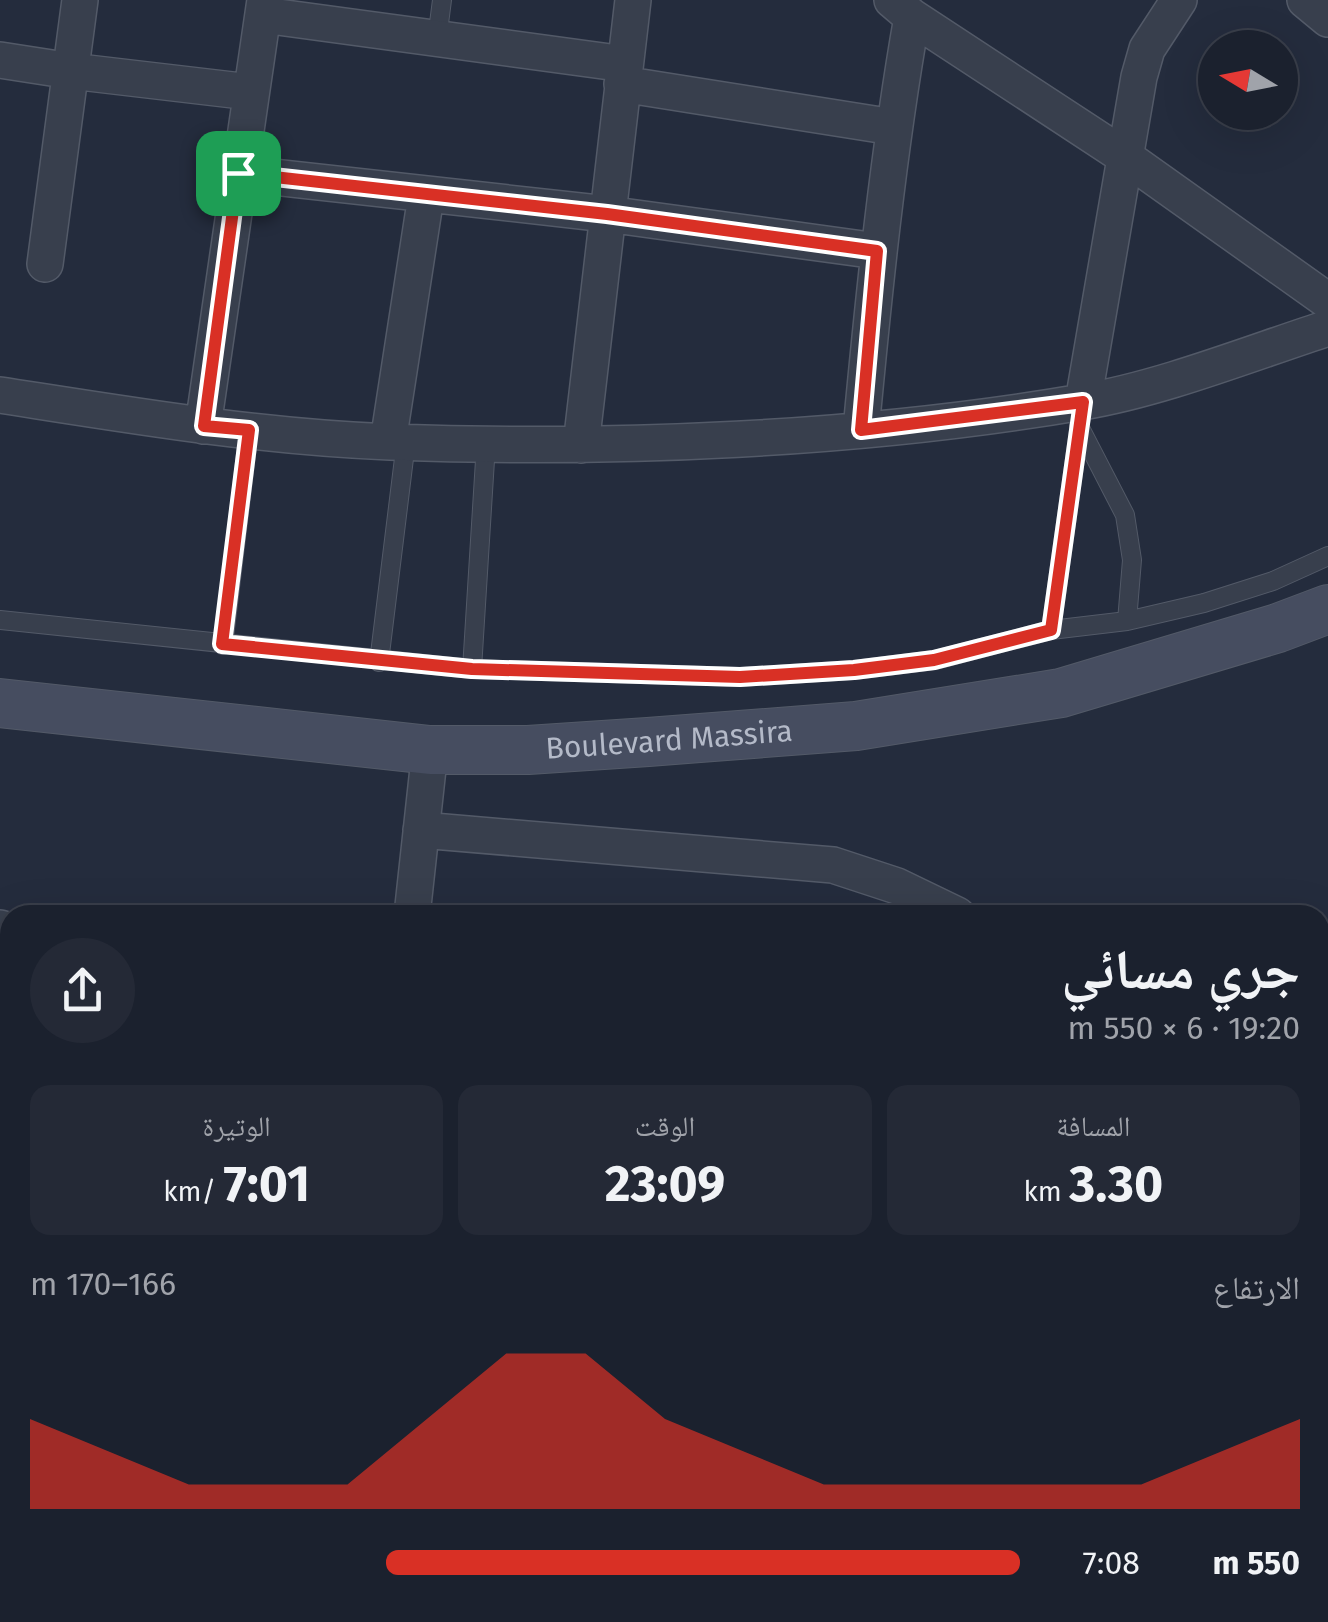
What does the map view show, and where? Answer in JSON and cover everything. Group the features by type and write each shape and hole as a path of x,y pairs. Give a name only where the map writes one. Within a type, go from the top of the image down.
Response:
{"main road":[{"name":"Boulevard Massira","path":"0,704 430,750 528,750 856,726 1061,692 1278,628 1328,609"}],"street":[{"path":"46,264 80,0"},
{"path":"580,445 634,0"},
{"path":"1081,414 1146,48 1179,0"},
{"path":"1305,0 1328,19"},
{"path":"204,426 264,8 438,38 893,128"},
{"path":"861,430 902,8 1124,156 1328,301"},
{"path":"0,60 250,92"},
{"path":"238,173 607,214 877,251"},
{"path":"397,442 426,196"},
{"path":"0,395 249,430 397,442 580,445 1081,414 1122,394 1328,328"},
{"path":"413,905 430,750"},
{"path":"421,830 832,865 896,901"}],"lane":[{"path":"438,38 442,0"},
{"path":"1081,414 1125,515 1132,560 1127,621"},
{"path":"1051,630 1081,414"},
{"path":"222,644 249,430"},
{"path":"379,662 397,442"},
{"path":"472,669 486,444"},
{"path":"0,620 379,662 472,669 740,677 934,660 1051,630 1127,621 1274,581 1328,556"}],"route":[{"path":"238,173 607,214 877,251 861,430 1083,402 1051,630 934,660 740,677 472,669 222,644 249,430 204,426 238,173"}]}
